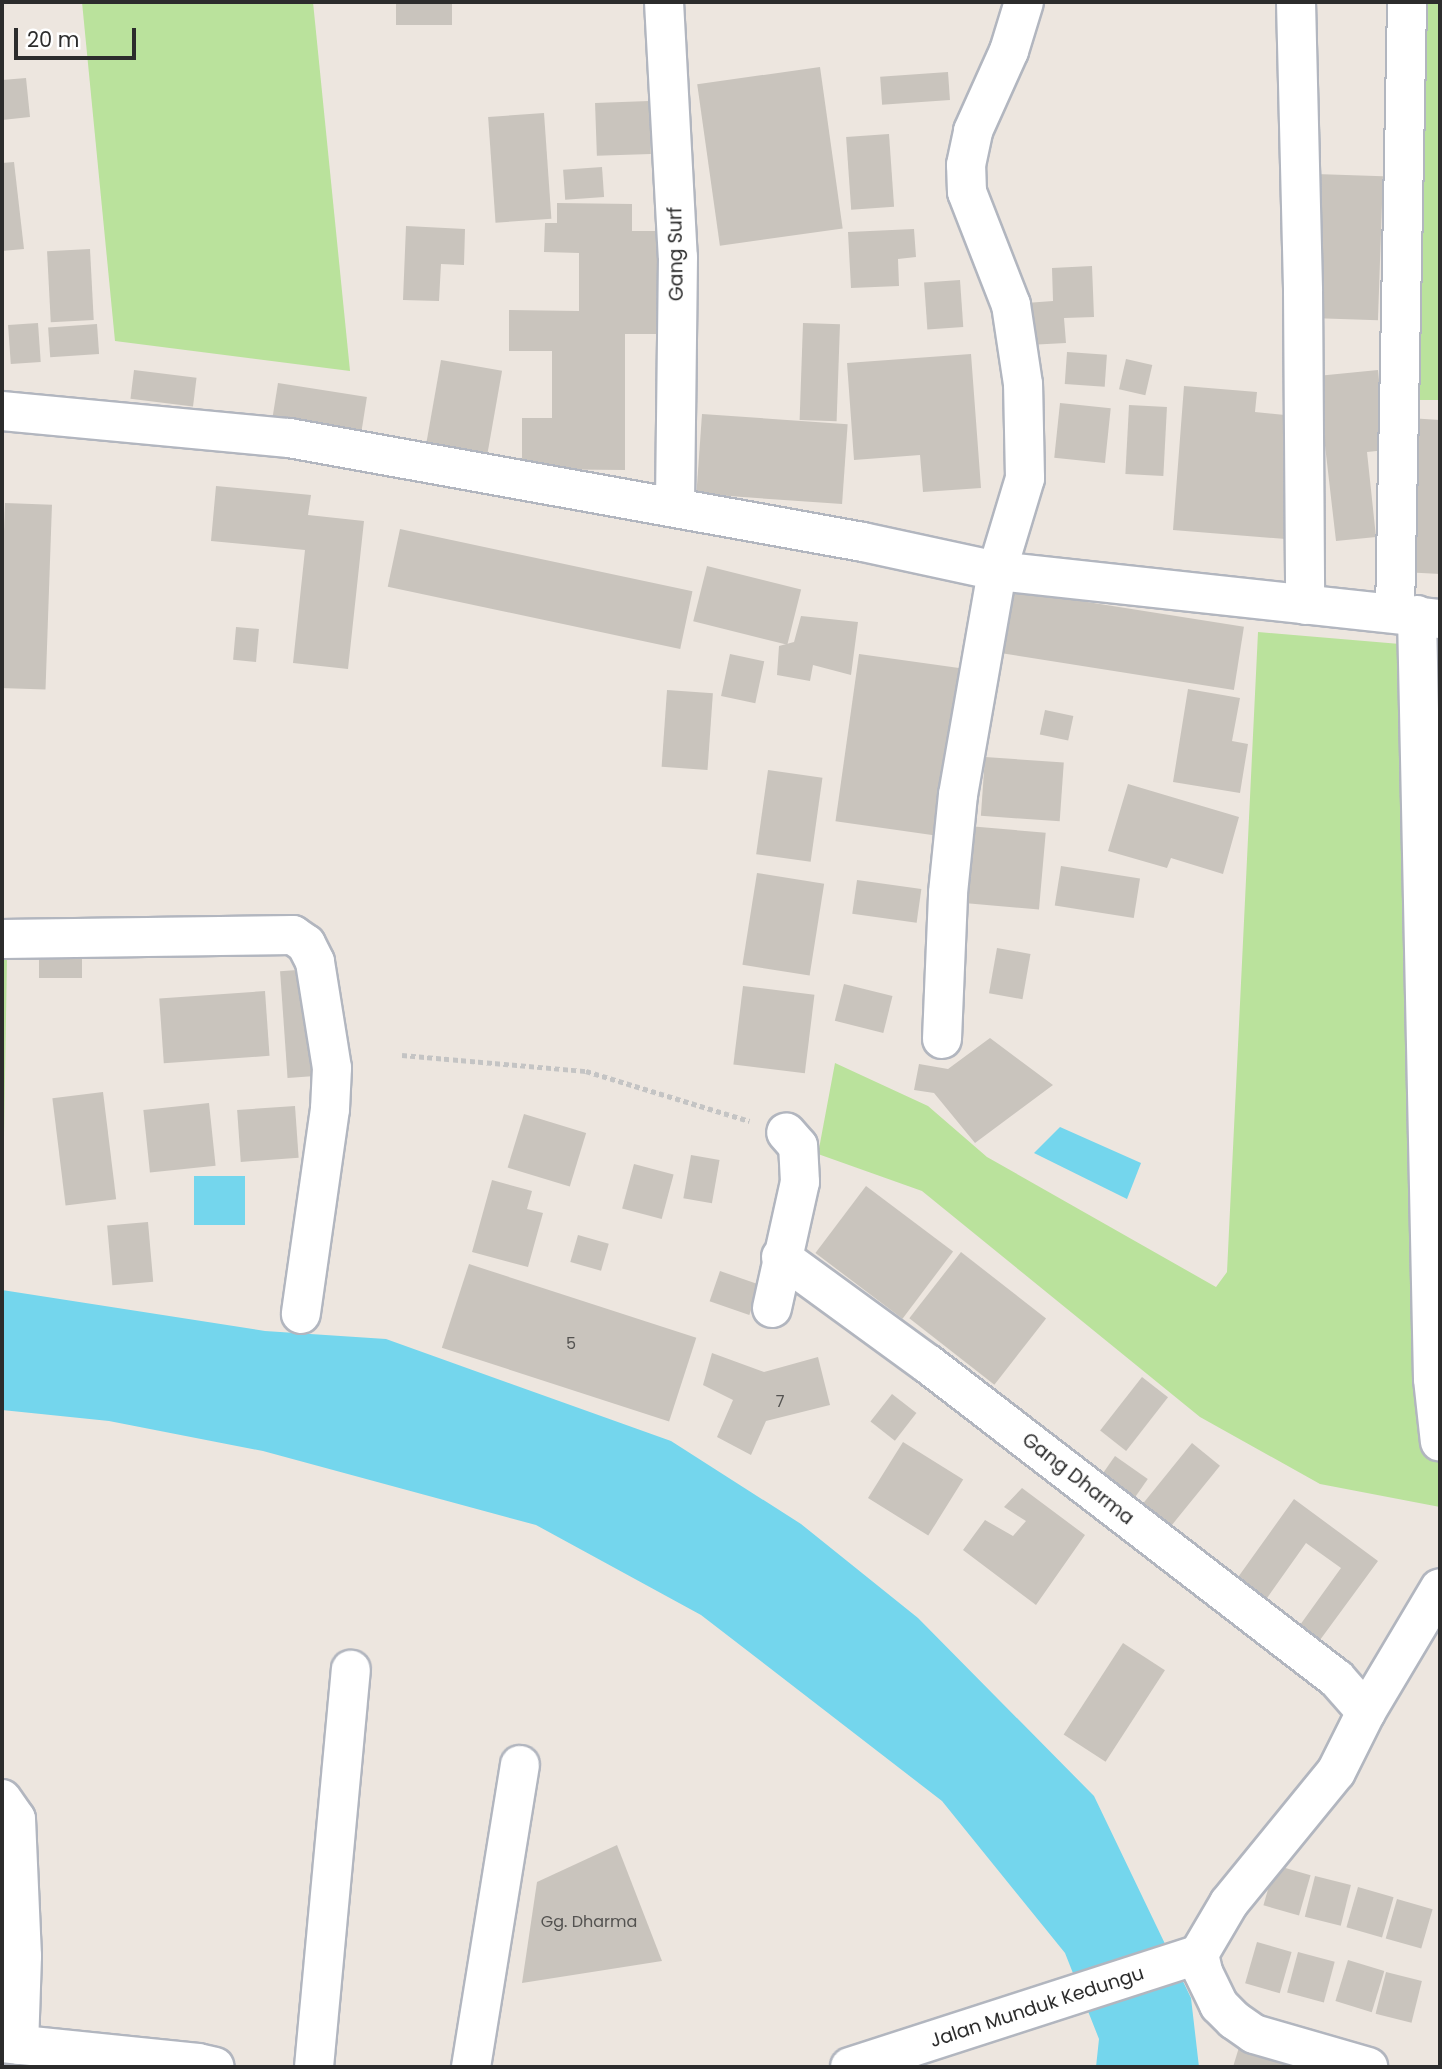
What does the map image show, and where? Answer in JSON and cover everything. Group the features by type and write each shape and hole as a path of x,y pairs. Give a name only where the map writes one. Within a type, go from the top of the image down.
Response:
{"street":[{"name":"Gang Surf","path":"664,2 678,257 676,507"},
{"path":"942,1039 953,836 997,571 1025,478 1023,384 1011,305 967,192 966,165 973,131 1009,51 1024,2"},
{"path":"1296,2 1303,291 1304,605"},
{"path":"1407,2 1433,1378 1440,1442"},
{"path":"2,411 289,438 676,507 997,571 1417,615"},
{"path":"2,939 293,935 306,944 314,962 332,1068 330,1109 301,1314"},
{"path":"772,1308 781,1257 800,1182 798,1146 786,1132"},
{"name":"Gang Dharma","path":"781,1257 929,1364 1337,1679 1366,1712"},
{"path":"1367,2067 1254,2034 1219,2005 1203,1972 1192,1957 1229,1903 1336,1772 1366,1712 1440,1588"},
{"path":"314,2067 351,1670"},
{"path":"471,2067 520,1765"},
{"path":"2,1799 16,1819 22,1956 11,2044 215,2067"},
{"name":"Jalan Munduk Kedungu","path":"850,2067 1192,1957"}],"path":[{"path":"402,1055 586,1071 786,1132"}],"green space":[{"path":"82,2 313,2 350,371 115,341"},
{"path":"1420,2 1440,2 1440,400 1416,400"},
{"path":"1258,632 1400,644 1440,1191 1440,1507 1320,1484 1200,1417 922,1191 818,1154 835,1063 928,1106 987,1157 1216,1287 1227,1272"},
{"path":"7,957 2,1258 2,958"}],"water":[{"path":"1060,1127 1141,1163 1127,1199 1034,1153"},
{"path":"194,1176 245,1176 245,1225 194,1225"},
{"path":"2,1290 265,1331 386,1339 671,1441 801,1524 918,1618 1094,1796 1191,1998 1199,2067 1096,2067 1099,2039 1065,1953 942,1801 701,1615 536,1525 263,1451 109,1421 2,1410"}],"building":[{"path":"396,2 452,2 452,25 396,25"},
{"path":"820,67 843,228 720,246 697,84"},
{"path":"948,72 950,100 882,105 880,77"},
{"path":"26,78 30,117 2,120 2,80"},
{"path":"649,101 651,154 597,156 595,103"},
{"path":"544,113 551,219 496,223 488,117"},
{"path":"889,134 894,207 851,210 846,137"},
{"path":"14,162 24,249 2,251 2,163"},
{"path":"602,167 604,197 565,200 563,170"},
{"path":"1316,174 1383,176 1378,320 1311,318"},
{"path":"557,203 632,204 632,231 670,231 670,334 625,334 625,470 522,469 522,418 552,418 552,351 509,351 509,310 579,311 579,253 544,252 545,223 557,223"},
{"path":"406,226 465,229 464,265 441,264 439,301 403,300"},
{"path":"914,229 916,257 898,259 899,286 851,288 848,232"},
{"path":"90,249 94,320 51,322 47,251"},
{"path":"1092,266 1094,317 1064,318 1066,343 1028,345 1026,303 1053,301 1052,268"},
{"path":"960,280 963,327 927,329 924,283"},
{"path":"38,323 41,362 11,364 8,325"},
{"path":"803,323 840,324 837,421 800,420"},
{"path":"97,324 99,354 50,357 48,327"},
{"path":"1067,352 1107,355 1105,387 1065,384"},
{"path":"971,354 981,488 923,492 920,455 854,460 847,363"},
{"path":"1126,359 1152,365 1145,395 1119,389"},
{"path":"441,360 502,371 487,453 426,443"},
{"path":"134,370 197,378 193,406 130,399"},
{"path":"1378,370 1386,450 1367,452 1376,537 1336,541 1317,376"},
{"path":"278,383 367,397 361,432 273,418"},
{"path":"1184,386 1257,392 1255,412 1295,416 1286,539 1173,530"},
{"path":"1060,403 1111,408 1105,463 1054,458"},
{"path":"1129,405 1167,407 1163,476 1125,474"},
{"path":"702,414 848,424 842,504 696,494"},
{"path":"1409,418 1440,420 1440,574 1403,572"},
{"path":"216,486 311,495 308,515 364,521 348,669 293,663 305,550 211,541"},
{"path":"5,503 52,505 46,690 2,688"},
{"path":"400,529 692,591 680,649 388,587"},
{"path":"707,566 801,589 787,645 693,621"},
{"path":"999,588 1244,627 1234,690 989,651"},
{"path":"801,616 858,622 851,675 813,665 810,681 777,675 779,646 794,642"},
{"path":"236,627 259,629 256,662 233,660"},
{"path":"730,654 764,661 755,703 721,696"},
{"path":"859,654 959,668 935,835 835,821"},
{"path":"1188,689 1240,698 1232,741 1248,744 1240,793 1173,782"},
{"path":"667,690 713,693 708,770 662,767"},
{"path":"1045,710 1073,716 1068,740 1040,734"},
{"path":"985,757 1064,763 1060,821 981,816"},
{"path":"768,770 822,778 811,862 756,854"},
{"path":"1128,784 1239,817 1223,874 1171,858 1167,868 1108,851"},
{"path":"968,826 1046,833 1039,910 961,903"},
{"path":"1061,866 1140,879 1134,918 1055,906"},
{"path":"757,873 824,884 810,975 742,965"},
{"path":"857,880 921,889 917,923 852,914"},
{"path":"39,947 82,947 82,978 39,978"},
{"path":"997,948 1030,954 1022,999 989,993"},
{"path":"311,969 318,1076 288,1078 280,971"},
{"path":"844,984 893,996 883,1033 835,1021"},
{"path":"743,986 814,995 805,1073 733,1064"},
{"path":"265,991 270,1056 164,1063 159,998"},
{"path":"990,1038 1053,1085 975,1143 934,1093 914,1090 919,1064 948,1069"},
{"path":"103,1092 116,1199 66,1205 52,1098"},
{"path":"209,1103 216,1166 150,1173 143,1110"},
{"path":"295,1106 299,1158 241,1162 237,1110"},
{"path":"524,1114 586,1133 570,1187 508,1168"},
{"path":"691,1155 720,1160 712,1203 683,1198"},
{"path":"634,1164 674,1175 662,1219 622,1208"},
{"path":"492,1180 532,1191 527,1209 543,1213 528,1267 472,1252"},
{"path":"866,1186 953,1252 902,1319 815,1253"},
{"path":"148,1222 153,1282 112,1285 107,1226"},
{"path":"578,1235 609,1244 601,1271 570,1262"},
{"path":"961,1252 1046,1318 994,1385 909,1318"},
{"path":"469,1264 696,1338 669,1422 442,1348"},
{"path":"720,1271 760,1285 749,1315 710,1301"},
{"path":"712,1353 764,1372 818,1357 830,1405 766,1421 751,1455 717,1437 733,1400 703,1385"},
{"path":"1142,1377 1168,1397 1126,1451 1100,1431"},
{"path":"892,1394 916,1413 895,1441 870,1422"},
{"path":"903,1442 963,1480 928,1536 868,1498"},
{"path":"1192,1443 1220,1466 1170,1528 1142,1505"},
{"path":"1115,1456 1148,1479 1129,1505 1097,1482"},
{"path":"1022,1488 1085,1535 1036,1605 963,1550 985,1520 1013,1536 1026,1521 1004,1507"},
{"path":"1294,1499 1378,1561 1320,1640 1300,1625 1341,1568 1306,1543 1260,1608 1231,1587"},
{"path":"1123,1643 1165,1670 1106,1762 1064,1734"},
{"path":"617,1845 662,1961 522,1983 537,1882"},
{"path":"1275,1865 1311,1875 1299,1916 1263,1905"},
{"path":"1315,1876 1351,1885 1341,1926 1305,1917"},
{"path":"1358,1887 1394,1897 1382,1938 1346,1927"},
{"path":"1397,1899 1433,1909 1421,1949 1386,1938"},
{"path":"1257,1942 1292,1952 1280,1993 1245,1983"},
{"path":"1298,1952 1335,1962 1324,2002 1287,1993"},
{"path":"1348,1960 1384,1971 1372,2012 1335,2001"},
{"path":"1386,1972 1422,1981 1411,2023 1376,2014"},
{"path":"1240,2044 1312,2067 1233,2067"}]}
